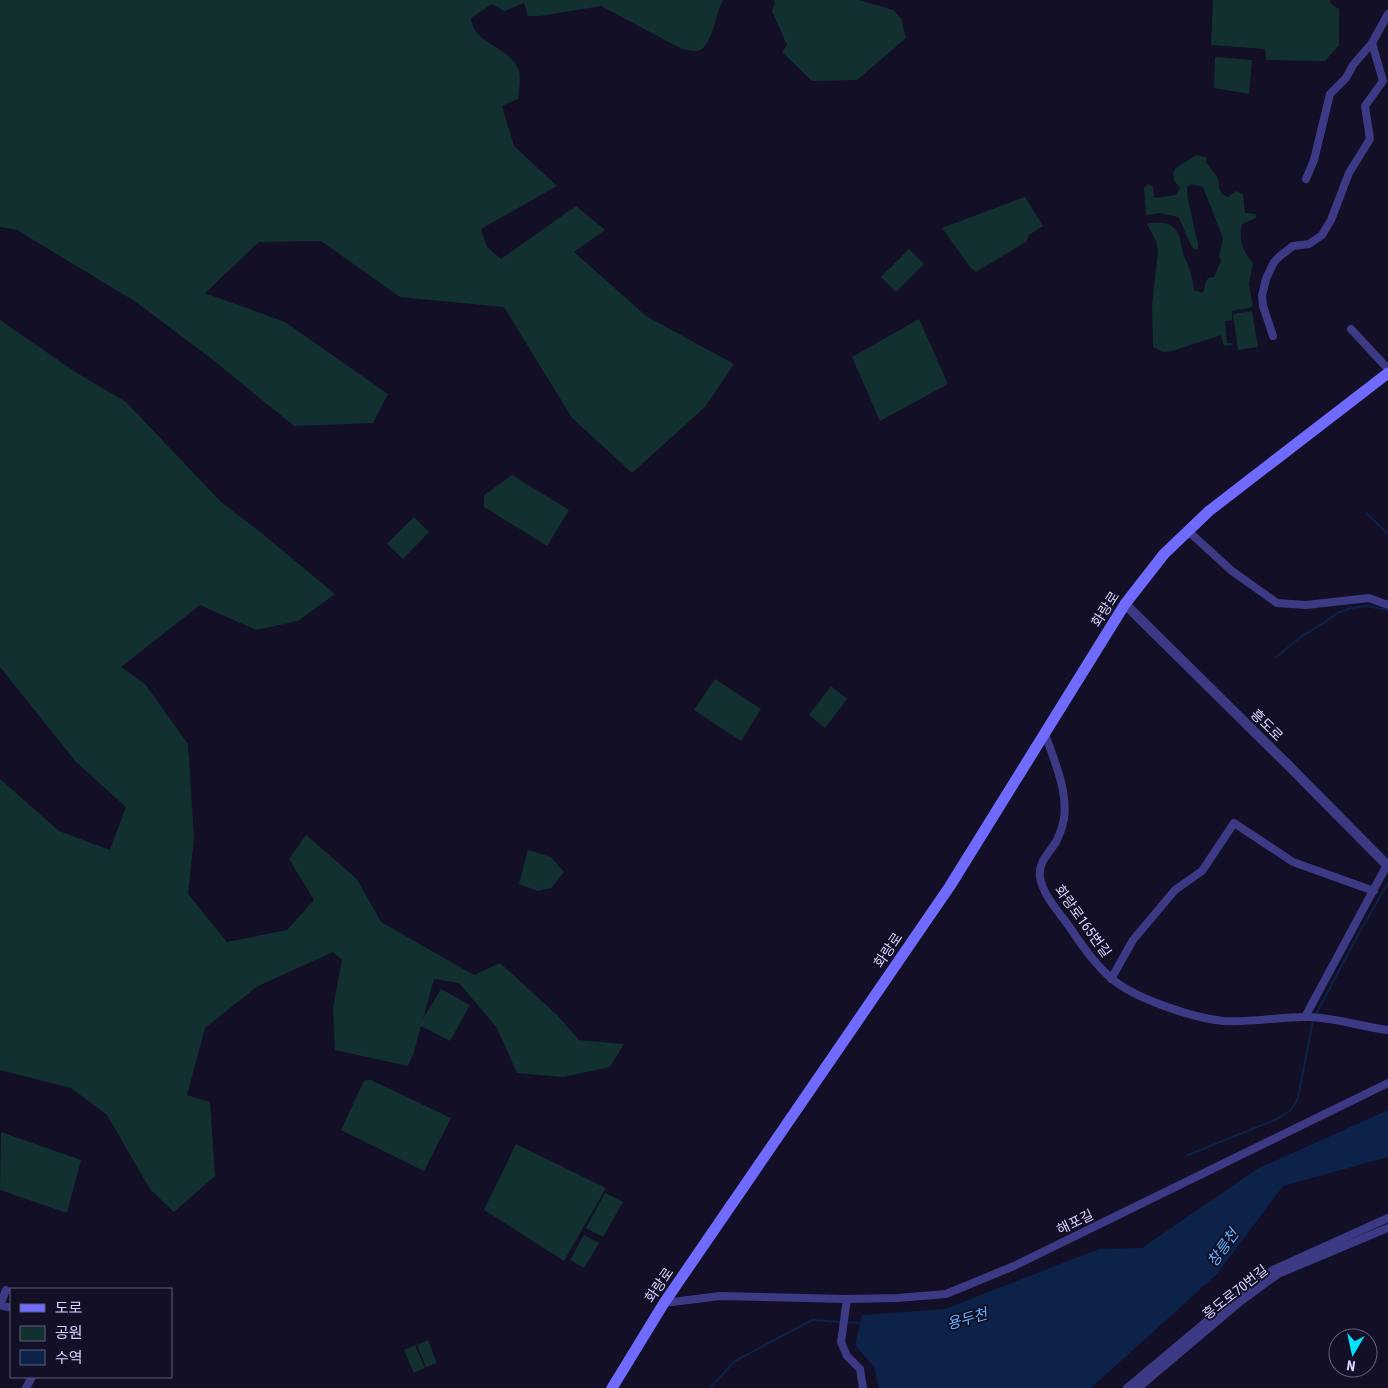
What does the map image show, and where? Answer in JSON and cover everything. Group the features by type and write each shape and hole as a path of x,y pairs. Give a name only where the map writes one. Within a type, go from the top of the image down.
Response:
{"main road":[{"name":"화랑로","path":"612,1388 664,1302 950,886 1126,604 1164,554 1209,511 1388,373"}],"street":[{"path":"1306,179 1314,160 1330,94 1346,78 1353,65 1372,43 1388,14"},
{"path":"1273,336 1263,306 1262,296 1266,279 1274,262 1292,246 1309,244 1322,236 1331,220 1349,173 1370,139 1365,106 1383,81 1372,43"},
{"path":"1351,329 1388,369"},
{"path":"1188,531 1232,571 1277,603 1306,605 1368,598 1388,605"},
{"name":"흥도로","path":"1126,604 1388,865"},
{"name":"화랑로165번길","path":"1045,734 1061,783 1064,800 1064,819 1057,840 1043,859 1040,867 1040,877 1045,891 1085,949 1111,979 1128,990 1163,1005 1202,1018 1224,1021 1307,1017 1336,1019 1388,1030"},
{"name":"화랑로165번길","path":"1111,979 1132,940 1175,890 1202,871 1234,823 1293,862 1374,891"},
{"path":"1307,1017 1388,865"},
{"name":"해포길","path":"664,1302 720,1296 847,1299 898,1298 946,1294 1014,1266 1388,1083"},
{"path":"1127,1388 1238,1295 1273,1270 1388,1218"},
{"name":"흥도로70번길","path":"1138,1388 1241,1301 1278,1274 1388,1228"},
{"path":"0,1305 6,1290"},
{"path":"847,1299 841,1342 847,1356 860,1369 863,1388"}],"green space":[{"path":"0,0 723,0 706,45 702,49 695,51 682,49 601,6 540,16 528,16 524,3 504,11 492,4 471,18 479,35 509,56 519,71 518,99 502,106 514,146 557,186 481,229 487,247 501,259 576,206 605,230 574,252 646,316 734,364 705,407 632,473 572,418 504,307 400,297 321,241 259,242 205,293 285,322 388,394 373,423 294,426 213,360 136,302 17,230 0,227"},
{"path":"774,0 859,0 893,10 901,18 906,38 857,80 812,81 782,52 787,45 772,11 775,3"},
{"path":"1213,0 1330,0 1331,4 1339,9 1339,45 1325,61 1266,60 1265,49 1211,45"},
{"path":"1215,57 1252,60 1249,94 1214,88"},
{"path":"1196,155 1207,157 1206,162 1218,178 1222,194 1228,197 1236,191 1243,194 1245,213 1256,214 1256,218 1242,224 1241,229 1241,240 1244,250 1253,263 1249,284 1253,307 1232,311 1232,320 1225,321 1227,343 1232,343 1233,345 1224,346 1221,335 1172,351 1163,352 1153,347 1152,305 1158,252 1156,241 1147,224 1164,223 1175,229 1179,235 1194,290 1202,293 1208,278 1214,277 1221,261 1219,256 1223,238 1203,187 1191,184 1187,187 1198,244 1198,249 1195,250 1190,244 1178,217 1160,213 1146,215 1144,188 1148,184 1153,187 1154,198 1176,195 1180,188 1174,180 1173,172"},
{"path":"1025,197 1043,226 1029,235 1026,242 976,272 970,267 942,228"},
{"path":"909,249 924,264 896,292 881,277"},
{"path":"1252,311 1258,347 1238,350 1233,314"},
{"path":"919,319 948,384 880,421 852,357"},
{"path":"0,320 77,373 126,402 221,502 335,594 298,621 256,630 200,605 121,667 145,684 188,744 194,837 188,894 227,942 287,930 314,900 289,859 306,835 357,879 381,922 474,975 500,963 557,1015 579,1040 624,1044 610,1067 563,1077 517,1073 497,1028 459,983 434,979 423,1019 441,989 470,1005 450,1041 421,1026 408,1066 335,1050 333,1008 342,960 333,952 258,986 205,1028 187,1095 210,1102 215,1176 174,1212 150,1189 107,1115 71,1088 0,1070 0,779 59,831 110,850 126,807 76,762 0,667"},
{"path":"512,475 569,510 547,546 484,507 484,495"},
{"path":"414,517 429,532 403,559 387,544"},
{"path":"715,679 761,709 741,741 694,710"},
{"path":"831,686 847,699 825,728 809,715"},
{"path":"528,850 551,857 564,872 551,888 538,891 519,884"},
{"path":"366,1080 371,1080 451,1118 424,1171 341,1130"},
{"path":"1,1132 81,1160 67,1213 0,1190"},
{"path":"516,1144 606,1188 564,1261 484,1210"},
{"path":"605,1193 623,1202 603,1237 586,1228"},
{"path":"584,1235 599,1243 584,1268 570,1260"},
{"path":"428,1340 437,1363 426,1367 417,1345"},
{"path":"415,1345 425,1368 414,1373 404,1350"}],"water":[{"name":"창릉천","path":"1388,1110 1388,1157 1283,1186 1217,1274 1091,1388 879,1388 874,1367 855,1345 862,1315 945,1309 1099,1249 1142,1248 1257,1169"}],"waterway":[{"path":"1366,513 1388,534"},
{"path":"1275,658 1302,636 1337,613 1351,608 1366,606 1388,610"},
{"path":"1315,1016 1388,883"},
{"path":"1188,1155 1277,1119 1291,1110 1298,1098 1313,1020"},
{"name":"용두천","path":"710,1388 735,1361 812,1320 840,1322"},
{"name":"용두천","path":"845,1322 863,1323"}]}
